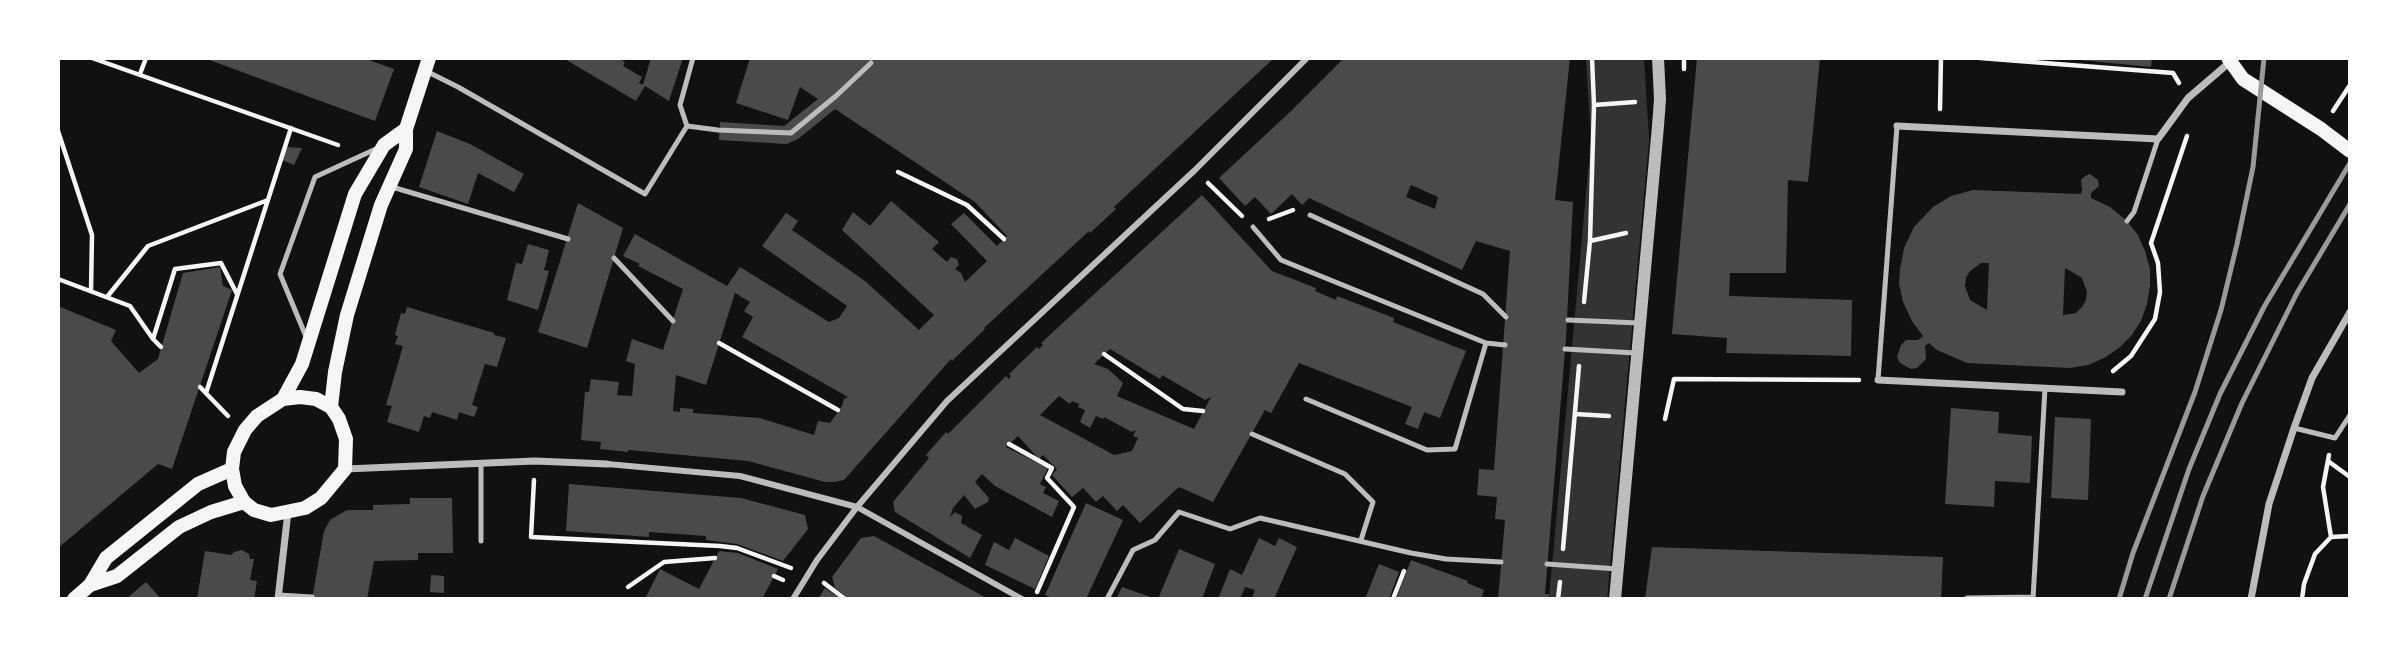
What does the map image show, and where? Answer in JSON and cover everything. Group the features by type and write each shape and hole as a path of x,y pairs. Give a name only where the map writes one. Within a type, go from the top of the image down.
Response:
{"main road":[{"path":"2229,60 2243,79 2322,129 2350,151"},
{"path":"331,407 347,315 381,205 406,149 406,129 427,64"},
{"path":"283,398 316,398 331,407 340,419 346,439 345,469 321,498 305,508 271,514 254,510 244,502 235,485 232,469 234,452 257,416 283,398 302,364 355,194 384,145 406,129"},
{"path":"74,599 90,585 106,558 198,484 232,469"},
{"path":"90,585 117,576 179,527 211,512 244,502"}],"street":[{"path":"793,599 817,560 857,507 947,401 1195,170 1307,58"},
{"path":"1615,599 1658,126 1658,58"},
{"path":"1897,126 2158,139 2188,98 2229,60"},
{"path":"2251,599 2269,504 2294,428 2312,378 2350,312"},
{"path":"1878,380 2122,392"},
{"path":"345,469 535,461 607,464 740,476 857,507 1022,599"},
{"path":"278,597 288,512"}],"lane":[{"path":"687,126 680,105 693,58"},
{"path":"687,126 791,133 871,63"},
{"path":"427,64 479,99 645,194 687,126"},
{"path":"1878,380 1897,126"},
{"path":"2127,221 2134,212 2158,139"},
{"path":"309,343 280,274 315,177 384,145"},
{"path":"389,186 568,240"},
{"path":"1310,215 1483,294 1506,317"},
{"path":"1253,227 1281,260 1486,343 1505,345"},
{"path":"614,258 673,321"},
{"path":"1567,320 1639,323"},
{"path":"1306,399 1427,450 1455,449 1486,343"},
{"path":"1565,349 1636,353"},
{"path":"1967,598 2033,598 2045,388"},
{"path":"2294,428 2335,438 2350,415"},
{"path":"1252,434 1345,474 1373,502 1361,540"},
{"path":"481,464 481,541"},
{"path":"1107,599 1133,550 1155,540 1179,512 1230,528 1260,518 1411,553 1446,559 1501,562"},
{"path":"1548,565 1618,569"},
{"path":"278,597 312,597"}],"path":[{"path":"92,58 365,154"},
{"path":"140,74 146,58"},
{"path":"1939,128 1941,58"},
{"path":"1980,58 2173,73 2194,114 2151,243 2158,263 2160,292 2155,319 2131,356 2090,390"},
{"path":"2322,129 2350,85"},
{"path":"1594,105 1635,102"},
{"path":"206,393 291,128"},
{"path":"58,131 92,235 91,291"},
{"path":"1195,170 1253,227 1291,209 1310,215"},
{"path":"898,172 967,205 1004,240"},
{"path":"107,297 148,246 268,200"},
{"path":"1590,241 1625,233"},
{"path":"153,339 175,269 221,263 238,294"},
{"path":"58,279 130,306 161,348"},
{"path":"719,343 838,410"},
{"path":"1104,354 1183,409 1203,411"},
{"path":"1665,419 1674,379 1878,380"},
{"path":"200,387 230,418"},
{"path":"1575,414 1611,416"},
{"path":"1009,444 1052,468 1047,478 1074,507 1034,599"},
{"path":"535,461 531,537 729,547 808,575"},
{"path":"2331,537 2323,487 2328,461 2350,477"},
{"path":"2302,599 2304,584 2315,554 2331,537 2350,536"},
{"path":"1393,599 1411,553"},
{"path":"628,587 664,562 715,558"}],"building":[{"path":"204,58 370,58 369,60 394,69 375,121"},
{"path":"563,58 618,58 625,62 623,66 642,77 639,83 643,85 651,58 683,58 669,101 645,86 636,101"},
{"path":"750,58 1274,58 1114,207 1116,209 984,328 952,361 951,359 844,480 835,482 825,482 748,461 600,449 601,442 581,440 585,392 589,392 591,379 619,382 617,395 632,396 635,364 626,361 632,339 663,350 683,289 623,256 635,234 727,286 740,267 829,322 839,318 847,306 762,246 786,213 798,221 792,230 865,281 919,330 934,315 842,230 853,212 870,226 891,201 939,242 932,249 947,262 951,257 957,259 959,265 955,269 961,273 965,282 987,261 951,224 964,213 997,246 1007,236 975,202 835,109 798,139 787,144 719,140 720,122 784,126 818,99 800,87 788,120 736,103","holes":["735,293 750,302 744,311 753,317 742,337 848,397 844,399 830,423 818,421 814,435 760,418 693,413 693,409 680,408 680,412 673,411 676,375 706,385"]},
{"path":"1344,58 1570,58 1555,200 1573,202 1566,338 1545,594 1549,594 1549,599 1498,599 1505,520 1495,519 1497,497 1477,495 1479,469 1494,470 1510,251 1476,241 1462,270 1309,198 1302,205 1292,194 1271,214 1255,197 1245,206 1219,178","holes":["1411,185 1438,197 1435,209 1406,197"]},
{"path":"1697,58 1820,58 1808,182 1788,180 1786,273 1730,273 1729,296 1852,300 1851,356 1726,353 1727,338 1672,334"},
{"path":"2080,58 2152,58 2151,67"},
{"path":"437,131 470,144 524,174 514,192 478,173 468,204 419,187"},
{"path":"287,147 302,148 294,165 282,160"},
{"path":"2090,174 2098,180 2099,186 2091,193 2091,198 2110,207 2127,221 2138,235 2145,251 2150,269 2150,286 2141,321 2131,336 2104,358 2088,365 2070,368 1967,363 1937,350 1929,343 1925,346 1926,359 1917,368 1911,369 1900,363 1897,357 1901,345 1906,340 1918,340 1923,336 1903,302 1899,284 1904,248 1914,227 1933,207 1951,196 1973,190 2081,194 2081,180","holes":["1981,263 1989,263 1987,310 1970,300 1965,286 1970,271","2065,268 2082,278 2087,292 2086,300 2076,313 2063,315"]},
{"path":"1202,195 1272,271 1316,288 1315,291 1336,300 1337,296 1394,318 1393,322 1466,351 1440,418 1424,412 1418,429 1405,424 1412,407 1299,363 1271,413 1265,410 1213,502 1179,487 1140,523 1123,505 1117,511 1103,496 1096,502 1083,488 1072,497 1052,475 1057,469 1043,455 1039,459 1018,436 1006,447 1048,468 1040,484 1046,487 1043,493 1059,501 1052,517 995,486 982,474 975,482 989,498 988,502 975,509 964,495 953,508 950,517 955,512 962,516 961,523 982,535 970,558 895,512 893,502 929,458 926,455 946,432 948,434 1006,376 1009,379 1009,374 1037,347 1039,349 1043,345 1041,343","holes":["1110,349 1160,379 1162,375 1205,400 1211,397 1194,429 1117,396 1123,383 1108,369 1094,364","1059,396 1070,404 1072,401 1079,404 1078,407 1085,410 1080,422 1090,428 1096,416 1103,419 1104,417 1132,432 1136,430 1133,436 1138,438 1132,451 1114,455 1040,415"]},
{"path":"578,203 623,228 587,348 538,332"},
{"path":"528,244 549,250 544,270 549,271 538,310 507,300 516,263 522,264"},
{"path":"220,267 223,286 232,290 172,469 158,464 58,548 58,306 116,330 111,341 139,373 158,359 183,273"},
{"path":"407,307 506,338 497,367 485,364 472,405 478,407 474,417 459,412 457,420 432,412 430,418 424,416 419,432 387,422 392,406 386,405 403,346 395,344 398,336 395,335 401,313 405,314"},
{"path":"1951,408 1999,412 1998,433 2032,436 2030,483 1995,481 1994,507 1945,504"},
{"path":"2055,417 2091,419 2088,500 2051,498"},
{"path":"569,484 741,498 805,515 808,529 783,561 737,544 706,540 706,536 649,532 649,537 566,531"},
{"path":"410,498 452,498 453,553 418,553 418,560 374,561 367,599 312,599 324,531 330,520 347,510 373,510 373,505 410,504"},
{"path":"1086,503 1123,520 1086,599 1054,599 1045,595"},
{"path":"874,536 988,599 849,599 835,588 832,577 861,538"},
{"path":"1015,538 1049,556 1035,589 985,565 994,542 1009,550"},
{"path":"1259,538 1275,546 1279,538 1297,547 1274,599 1252,598 1255,590 1245,587 1240,599 1218,599 1230,569 1242,575"},
{"path":"1652,547 1943,557 1941,599 1645,599"},
{"path":"1179,549 1215,564 1202,599 1158,599"},
{"path":"242,550 249,554 250,559 254,559 250,580 257,581 254,599 197,599 205,551 231,555"},
{"path":"719,551 738,553 778,569 762,599 645,599 660,569 699,589"},
{"path":"1411,560 1468,581 1467,583 1484,590 1481,599 1396,599"},
{"path":"1379,564 1399,572 1389,599 1365,599"},
{"path":"431,575 444,576 444,593 430,592"},
{"path":"146,582 161,599 126,599"},
{"path":"1122,587 1156,599 1116,599"},
{"path":"825,588 841,599 818,599"}],"waterway":[{"path":"1578,599 1620,140 1615,58"}],"railway":[{"path":"2119,599 2133,553 2195,392 2221,310 2253,167 2264,58"},
{"path":"2145,599 2189,469 2220,394 2264,307 2350,163"},
{"path":"2169,599 2203,496 2242,403 2297,293 2350,204"}]}
